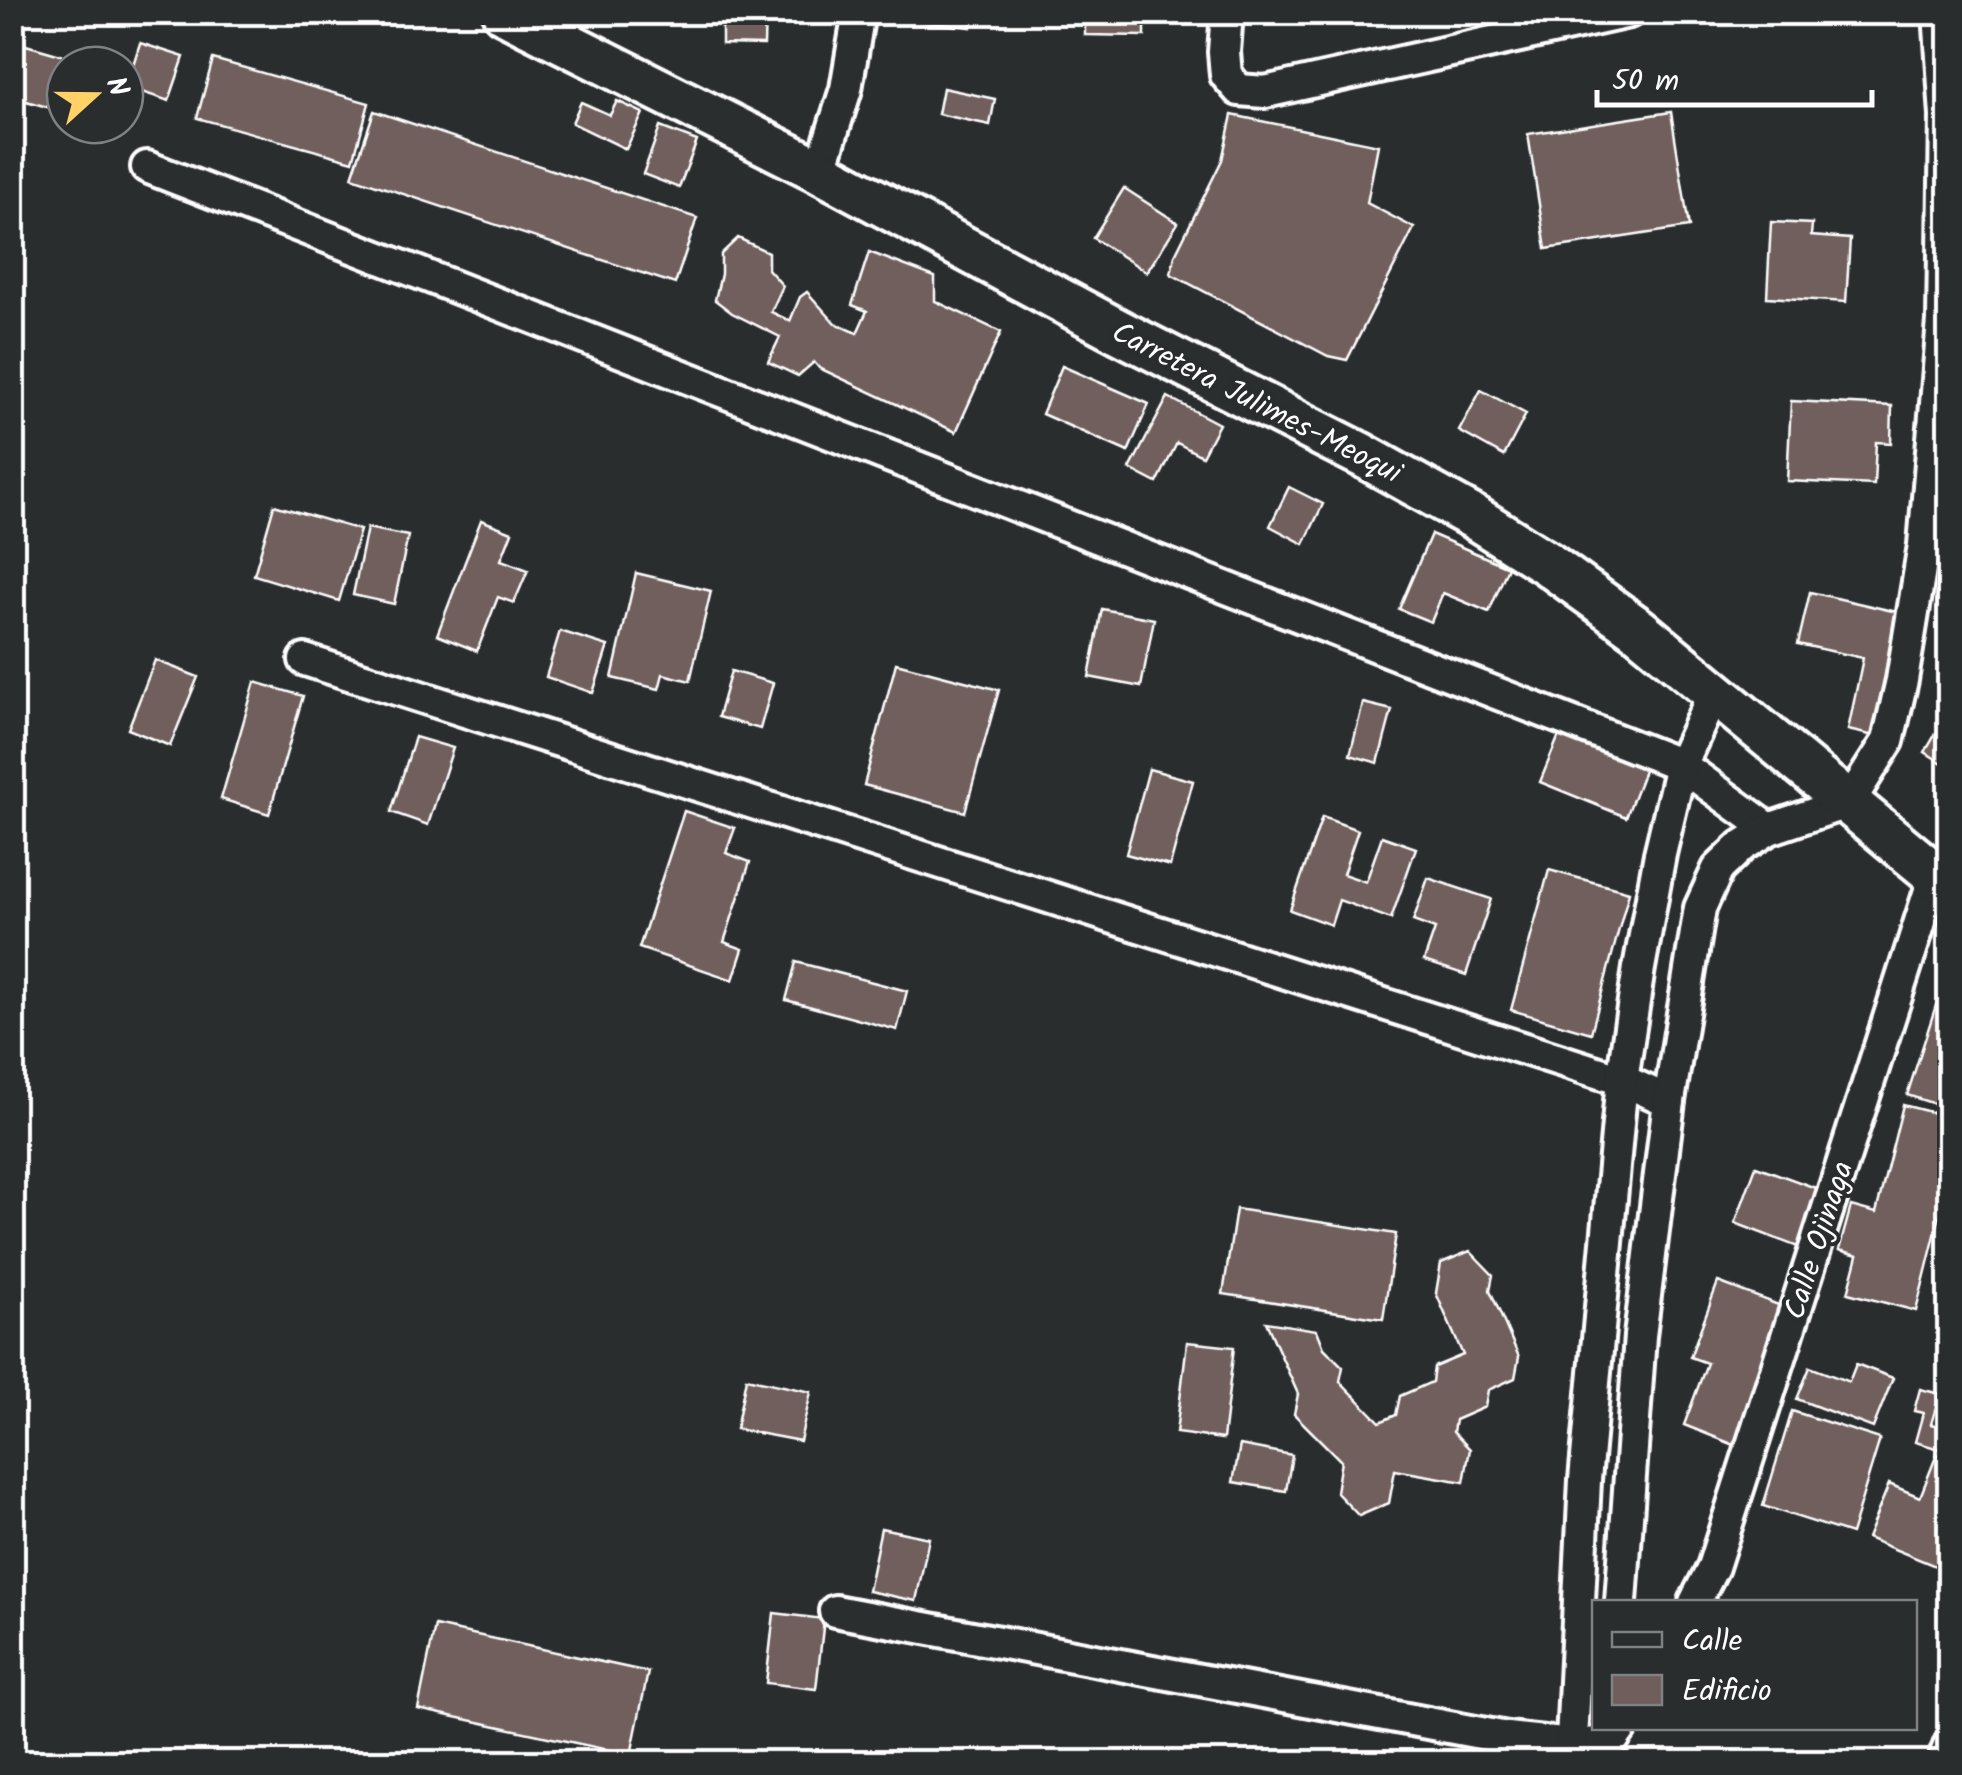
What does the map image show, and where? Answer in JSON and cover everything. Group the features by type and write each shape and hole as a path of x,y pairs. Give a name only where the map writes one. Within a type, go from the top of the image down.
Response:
{"main road":[{"name":"Carretera Julimes-Meoqui","path":"504,12 820,170 1478,519 1638,628 1942,881"}],"street":[{"path":"820,170 846,88 859,12"},
{"path":"1227,12 1226,75 1239,90 1265,92 1629,12"},
{"path":"1621,1600 1638,1355 1669,1100 1700,908 1718,870 1742,846 1769,829 1850,802 1888,741 1902,680 1924,545 1943,321 1948,117 1939,12"},
{"path":"147,167 1681,765 1769,829"},
{"path":"304,660 1622,1080 1669,1100"},
{"path":"1572,1754 1586,1480 1622,1080 1660,854 1681,765 1715,691"},
{"name":"Calle Ojinaga","path":"1695,1600 1713,1567 1942,881"},
{"path":"1604,1278 1646,1289"},
{"path":"834,1610 1487,1734 1572,1754 1614,1740"},
{"path":"1943,1762 1950,1744"}],"building":[{"path":"722,12 819,12 819,15 765,13 764,45 722,44"},
{"path":"914,12 972,12 971,27 913,21"},
{"path":"1085,12 1145,12 1145,36 1085,35"},
{"path":"12,41 45,50 45,106 12,97"},
{"path":"140,43 184,57 169,101 145,93 145,45"},
{"path":"213,59 369,103 353,161 197,118"},
{"path":"943,88 995,99 990,125 938,114"},
{"path":"617,101 643,113 626,149 572,123 581,102 610,115"},
{"path":"374,111 697,218 675,284 352,177"},
{"path":"1671,112 1689,227 1546,249 1528,134"},
{"path":"1232,115 1378,145 1367,203 1414,228 1347,360 1328,356 1171,274 1175,255 1222,160"},
{"path":"660,127 697,141 679,188 643,174"},
{"path":"1124,188 1178,223 1147,272 1093,238"},
{"path":"1771,222 1812,224 1811,236 1850,239 1846,302 1767,297"},
{"path":"738,238 768,252 768,269 783,286 771,312 790,321 800,297 807,292 835,323 857,333 867,311 852,305 869,252 935,277 935,301 1001,332 956,432 819,368 814,362 798,376 768,362 780,337 715,300 721,254"},
{"path":"1062,366 1149,404 1128,452 1042,414"},
{"path":"1481,390 1526,414 1504,456 1459,431"},
{"path":"1168,397 1219,424 1202,456 1177,443 1157,483 1130,469"},
{"path":"1791,401 1892,406 1891,443 1876,442 1874,485 1787,481"},
{"path":"1289,487 1323,504 1304,544 1270,526"},
{"path":"274,505 360,530 339,601 254,575"},
{"path":"481,520 512,532 501,560 528,570 514,603 498,597 477,651 437,635"},
{"path":"367,528 408,536 394,604 353,595"},
{"path":"1431,534 1508,567 1489,612 1443,593 1431,622 1399,609"},
{"path":"636,573 711,591 690,681 663,674 659,689 612,678"},
{"path":"1810,592 1910,615 1883,738 1848,730 1863,658 1798,644"},
{"path":"1102,609 1154,619 1141,687 1089,677"},
{"path":"560,631 608,646 593,693 546,677"},
{"path":"155,660 198,677 170,746 128,729"},
{"path":"896,663 999,690 965,812 864,785"},
{"path":"731,671 773,683 760,729 718,717"},
{"path":"255,682 303,696 269,814 221,799"},
{"path":"1950,702 1950,768 1925,752"},
{"path":"1363,703 1392,710 1378,763 1350,755"},
{"path":"1562,728 1647,763 1626,817 1540,782"},
{"path":"415,737 453,748 428,825 391,812"},
{"path":"1149,769 1193,781 1170,866 1126,854"},
{"path":"684,811 735,828 726,853 750,862 724,942 743,949 733,980 639,948"},
{"path":"1322,817 1358,830 1343,874 1366,882 1382,836 1416,848 1391,919 1339,900 1331,925 1290,910"},
{"path":"1549,870 1629,892 1591,1033 1511,1010"},
{"path":"1428,878 1491,899 1466,975 1424,961 1435,929 1413,921"},
{"path":"796,962 907,991 897,1030 786,1000"},
{"path":"1950,965 1950,1109 1907,1095"},
{"path":"1903,1105 1950,1117 1950,1169 1946,1184 1950,1185 1950,1214 1941,1211 1916,1311 1848,1293 1858,1255 1839,1250 1851,1206 1876,1213"},
{"path":"1756,1166 1824,1191 1803,1249 1735,1223"},
{"path":"1236,1209 1396,1234 1383,1319 1223,1294"},
{"path":"1470,1251 1493,1275 1490,1290 1519,1357 1515,1378 1488,1390 1485,1407 1455,1420 1453,1432 1470,1449 1464,1482 1395,1470 1389,1503 1359,1516 1336,1492 1341,1461 1294,1414 1298,1394 1266,1322 1317,1330 1324,1348 1343,1367 1340,1381 1380,1422 1396,1415 1400,1396 1432,1382 1434,1367 1463,1355 1436,1293 1441,1263"},
{"path":"1718,1282 1789,1309 1737,1446 1684,1425 1707,1363 1690,1357"},
{"path":"1187,1342 1234,1347 1223,1439 1176,1433"},
{"path":"1856,1364 1893,1378 1873,1428 1797,1399 1810,1367 1849,1382"},
{"path":"746,1378 811,1392 800,1441 736,1429"},
{"path":"1920,1389 1940,1394 1931,1424 1950,1429 1950,1452 1915,1442 1923,1413 1914,1411"},
{"path":"1792,1411 1880,1439 1851,1534 1763,1506"},
{"path":"1240,1445 1292,1455 1286,1491 1233,1482"},
{"path":"1937,1454 1950,1459 1950,1572 1867,1538 1889,1484 1920,1497"},
{"path":"881,1528 929,1538 916,1601 868,1591"},
{"path":"774,1613 824,1619 816,1689 766,1683"},
{"path":"435,1626 648,1672 631,1755 418,1709"},
{"path":"1795,1754 1822,1762 1792,1762"}]}
